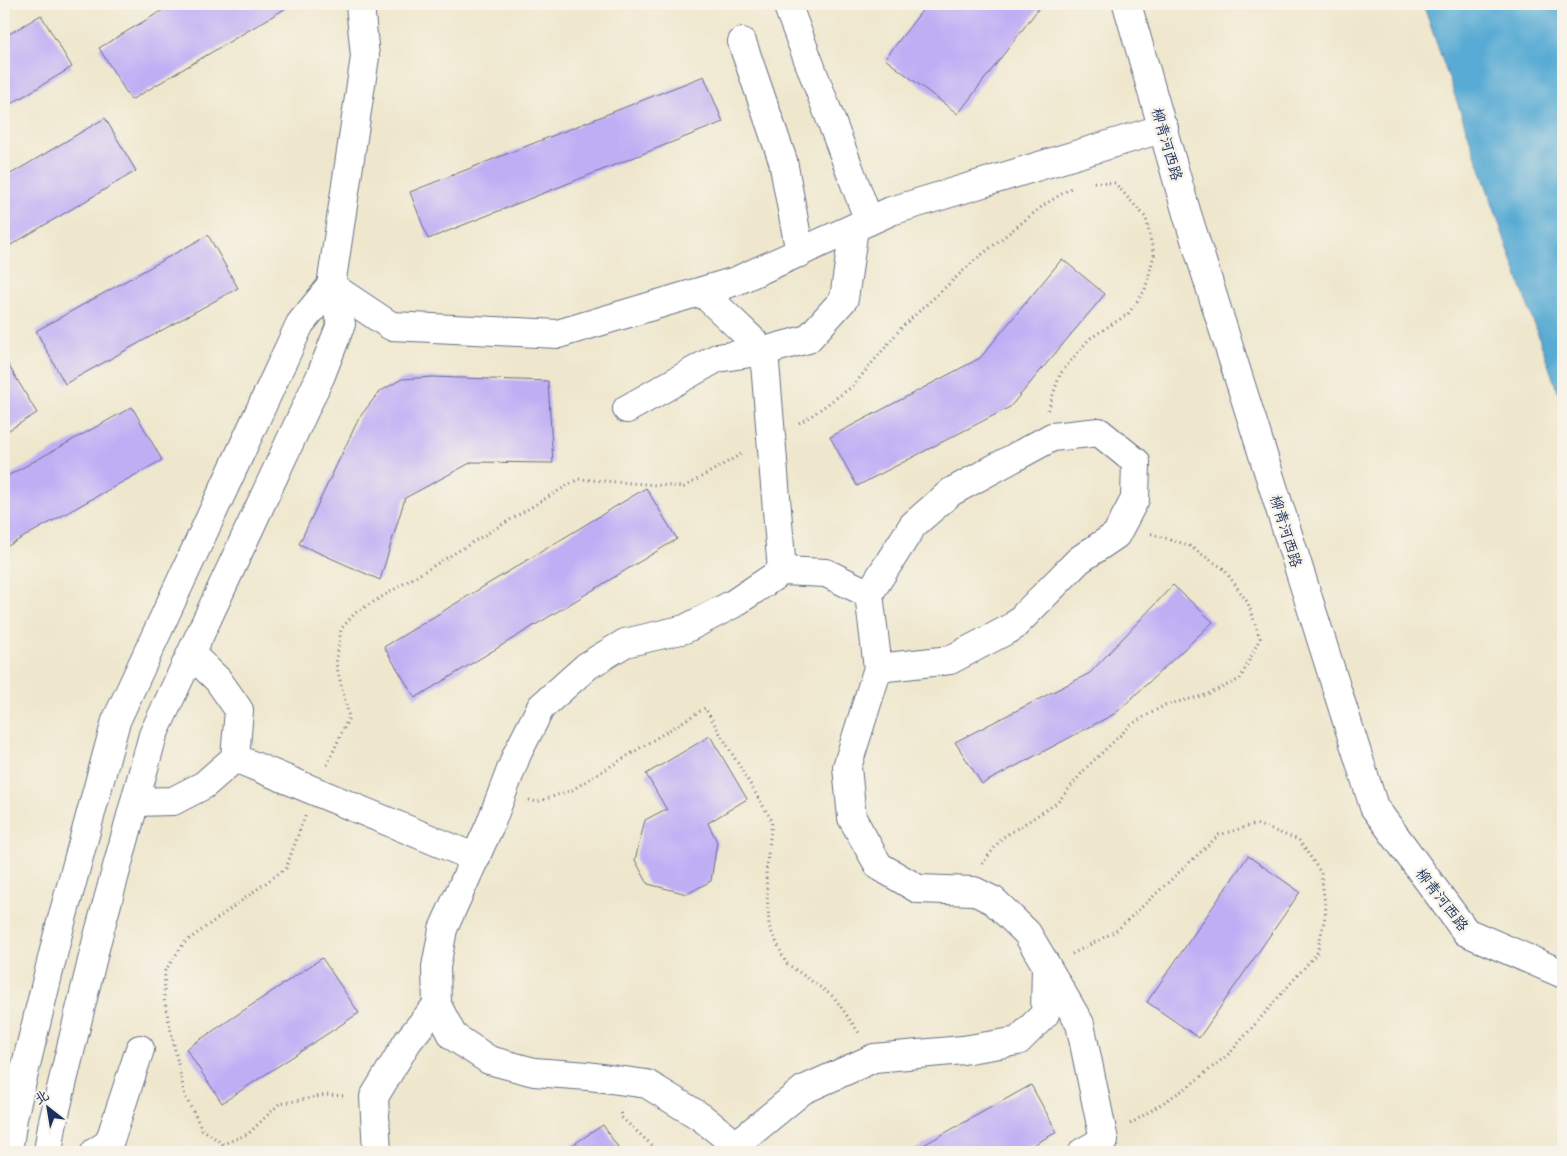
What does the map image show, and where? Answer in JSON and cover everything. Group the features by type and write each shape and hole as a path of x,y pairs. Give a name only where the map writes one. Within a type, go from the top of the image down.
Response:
{"street":[{"path":"48,1152 52,1126 95,949 154,735 325,366 341,324 331,286 365,57 360,4"},
{"path":"627,409 717,358 764,351 808,339 844,298 862,224 787,4"},
{"name":"柳青河西路","path":"1127,4 1190,223 1374,807 1466,932 1563,974"},
{"path":"742,42 783,162 800,253"},
{"path":"331,286 391,326 558,334 736,281 891,211 1164,128"},
{"path":"8,1152 13,1118 59,930 116,722 300,324 331,286"},
{"path":"702,292 764,351 782,571"},
{"path":"878,668 950,660 1013,627 1079,560 1116,535 1135,499 1136,462 1099,432 1052,437 952,492 913,525 869,594 878,668 847,767 852,818 879,866 918,889 974,891 994,901 1027,933 1080,1024 1093,1146"},
{"path":"869,594 826,573 782,571 733,604 685,629 626,643 587,666 542,707 517,754 476,858 443,928 436,967 437,1005 453,1036 489,1060 534,1072 647,1084 701,1117 737,1149 803,1090 874,1058 963,1050 1018,1041 1045,1014 1046,965"},
{"path":"135,802 173,801 204,785 235,758 239,710 218,680 191,654"},
{"path":"235,758 476,858"},
{"path":"376,1152 374,1098 408,1041 437,1005"},
{"path":"95,1152 109,1143 140,1049"}],"path":[{"path":"1052,437 1047,413 1060,374 1089,339 1128,314 1145,290 1154,255 1146,218 1115,183 1083,181"},
{"path":"374,1098 326,1095 279,1104 248,1134 223,1144 202,1129 185,1096 164,1000 165,971 184,943 286,868 314,791 349,717 336,664 340,629 355,613 578,480 684,487 811,416 853,386 902,327 975,260 1044,205 1075,186"},
{"path":"974,891 983,862 1002,838 1057,803 1086,768 1132,724 1165,705 1206,695 1240,679 1260,638 1248,603 1224,569 1188,545 1122,524"},
{"path":"501,796 537,802 572,790 705,708 772,821 766,872 770,926 786,963 834,997 874,1058"},
{"path":"1046,965 1075,953 1116,931 1219,835 1256,824 1299,840 1321,873 1326,912 1317,953 1230,1053 1189,1086 1093,1146"},
{"path":"617,1080 621,1117 657,1152"}],"water":[{"path":"1423,4 1563,4 1563,407"}],"building":[{"path":"173,4 293,4 131,100 99,48"},
{"path":"927,4 1042,4 958,114 885,59"},
{"path":"41,15 72,67 4,108 4,37"},
{"path":"704,76 723,122 428,239 410,192"},
{"path":"105,118 136,171 4,249 4,178"},
{"path":"208,235 238,288 65,384 36,331"},
{"path":"1062,259 1105,294 1010,407 857,486 830,437 980,358"},
{"path":"6,361 37,413 4,433 4,362"},
{"path":"432,377 548,381 553,463 472,462 405,498 380,580 299,544 359,418 379,392 402,379"},
{"path":"132,407 162,460 4,548 4,478"},
{"path":"646,488 677,539 415,698 384,647"},
{"path":"1173,585 1213,622 1116,713 982,784 955,742 1090,673"},
{"path":"710,736 747,799 708,823 717,842 711,881 687,894 648,884 635,860 645,820 667,810 646,774"},
{"path":"1248,856 1300,892 1199,1038 1147,1002"},
{"path":"322,958 359,1013 222,1103 186,1049"},
{"path":"1031,1085 1057,1132 1020,1152 911,1152"},
{"path":"603,1125 621,1152 562,1152"}]}
